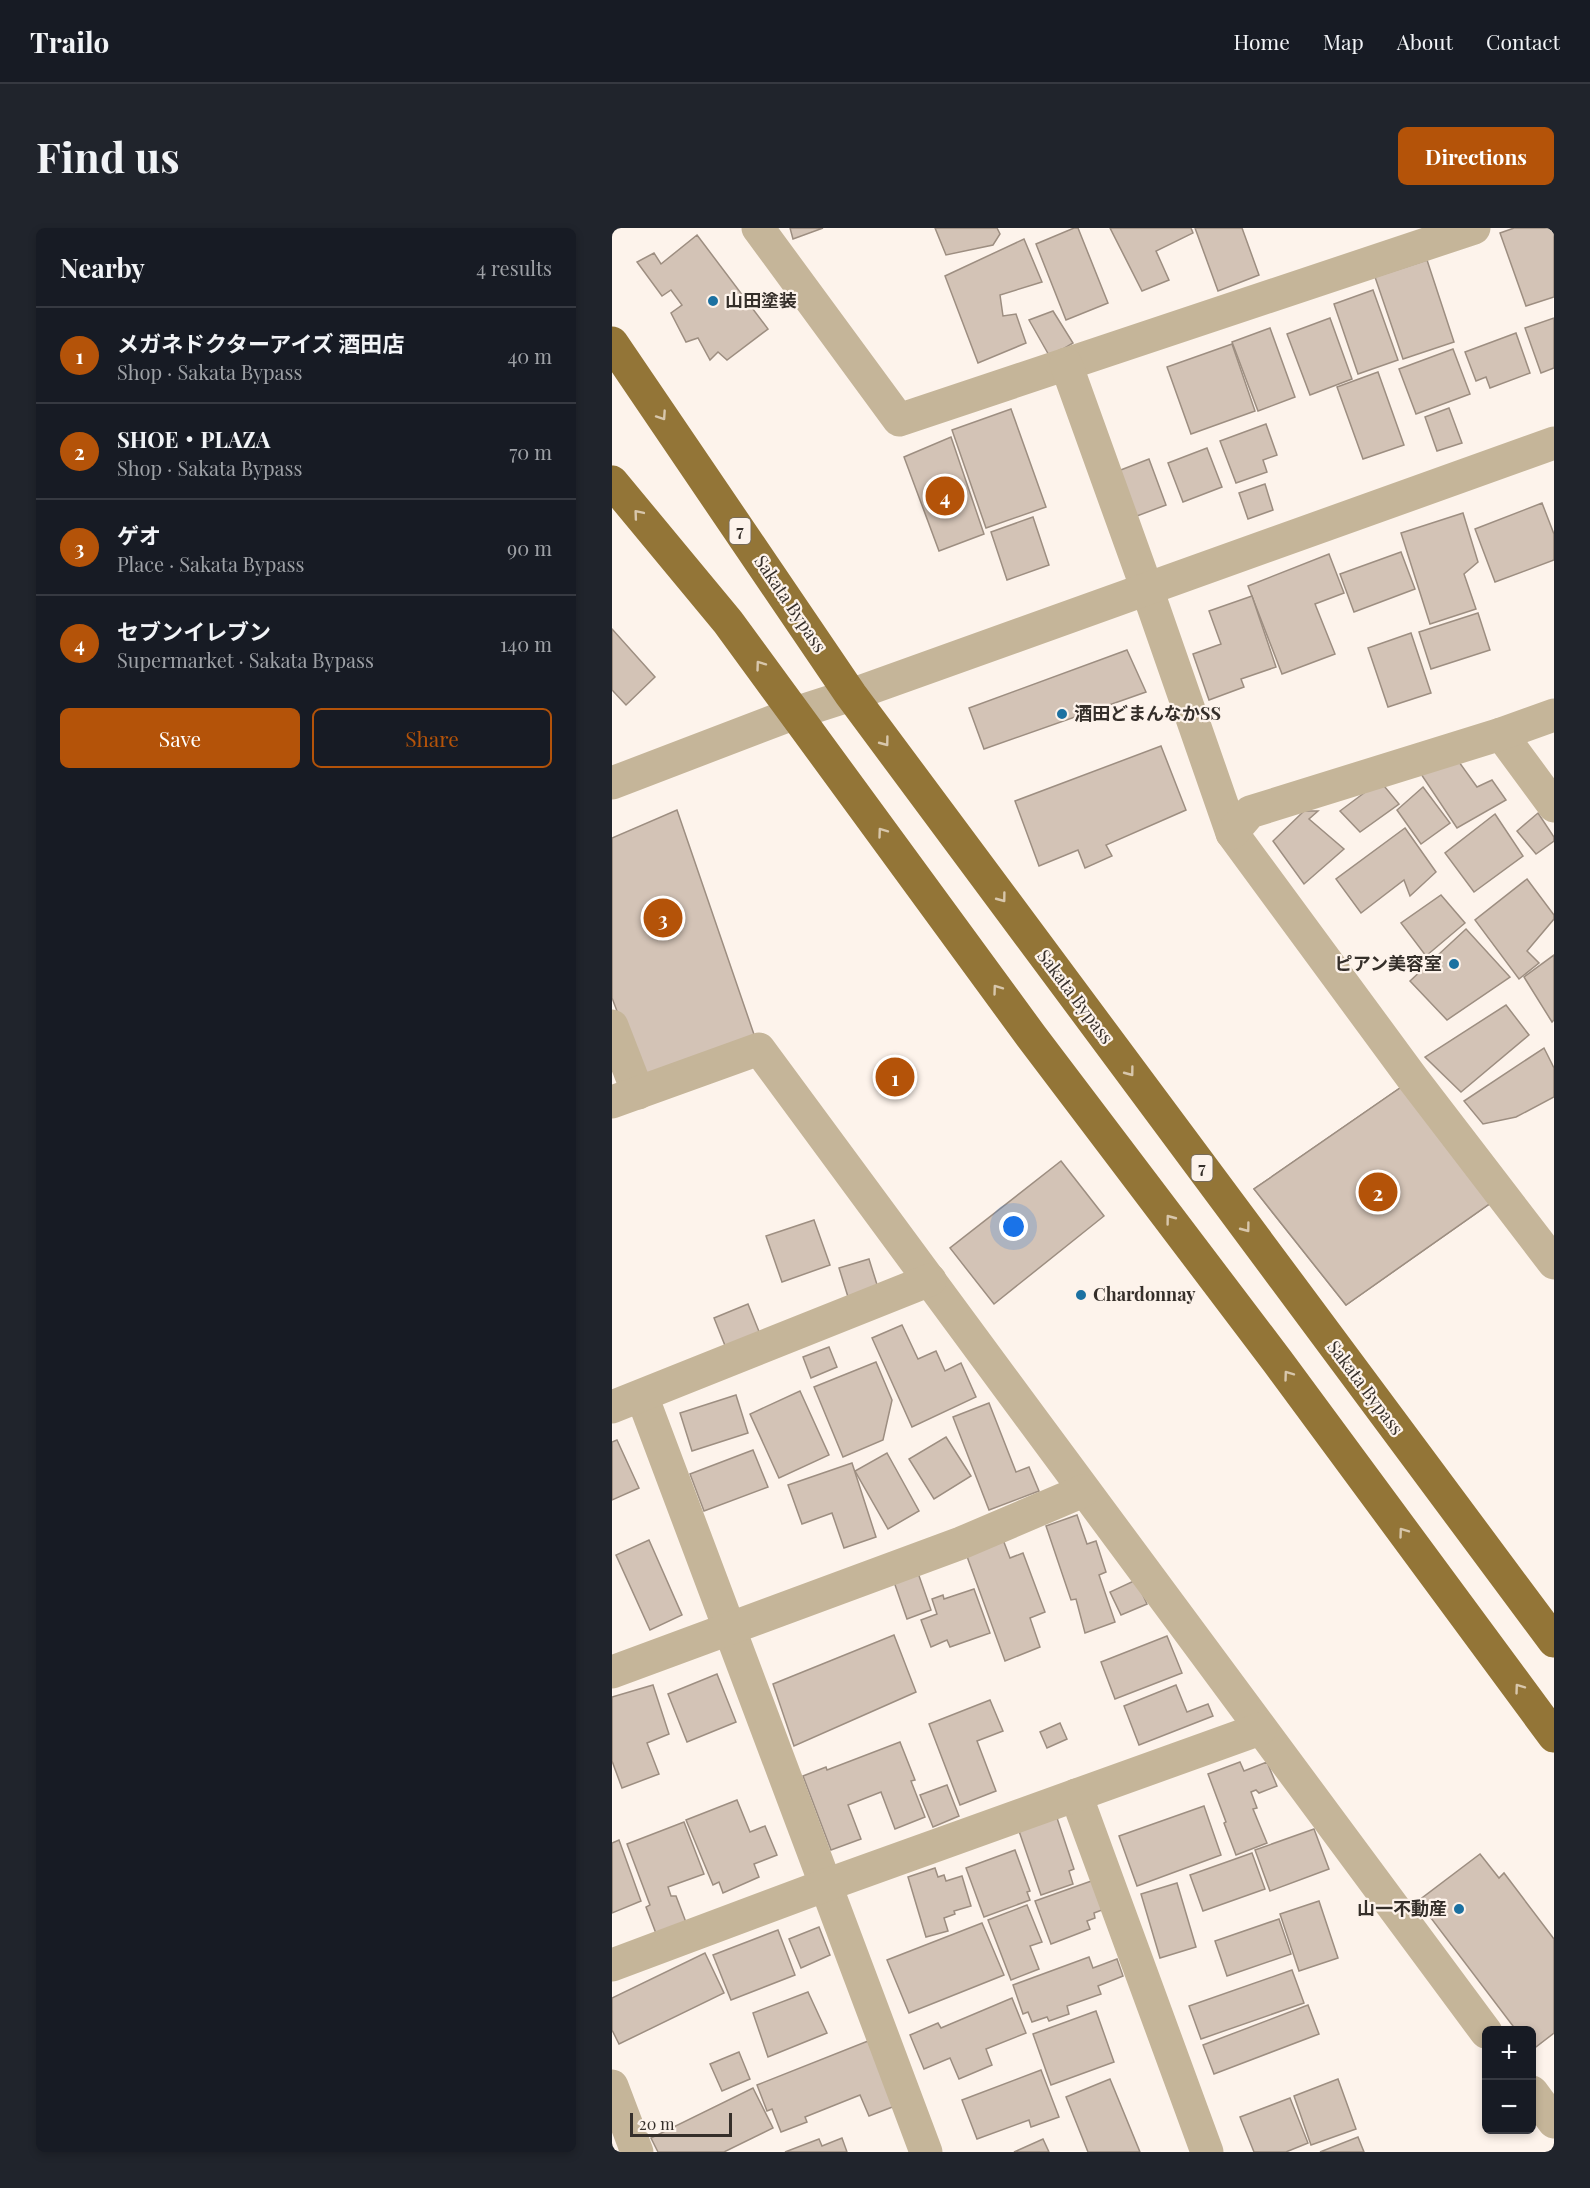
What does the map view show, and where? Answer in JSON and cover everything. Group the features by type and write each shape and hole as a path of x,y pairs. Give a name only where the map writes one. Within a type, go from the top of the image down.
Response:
{"highway":[{"name":"Sakata Bypass","path":"612,343 851,694 1554,1641"},
{"path":"612,482 728,622 1031,1036 1271,1353 1554,1736"}],"street":[{"path":"758,228 899,420 1474,228"},
{"path":"1066,364 1232,833 1413,1079 1554,1263"},
{"path":"612,783 795,713 1554,443"},
{"path":"1232,833 1250,812 1501,734 1554,715"},
{"path":"1501,734 1554,806"},
{"path":"612,1026 625,1098 759,1049 1083,1491 1180,1617 1260,1729 1482,2027"},
{"path":"926,2152 730,1627 627,1401 930,1280"},
{"path":"612,1672 961,1543 1083,1491"},
{"path":"612,1965 826,1885 1260,1729"},
{"path":"1076,1795 1207,2152"},
{"path":"612,2086 637,2152"},
{"path":"1536,2097 1554,2122"}],"building":[{"path":"790,228 823,228 793,239"},
{"path":"935,228 997,228 1000,234 993,245 946,255"},
{"path":"1078,228 1108,303 1066,320 1036,244"},
{"path":"1110,228 1191,228 1193,233 1156,251 1169,280 1142,291"},
{"path":"1195,228 1242,228 1259,275 1218,291"},
{"path":"1514,228 1554,228 1554,297 1526,306 1500,233"},
{"name":"山田塗装","path":"697,235 768,329 727,360 718,352 710,360 698,338 686,342 671,313 682,305 671,290 662,296 637,262 654,253 661,264"},
{"path":"1024,239 1042,282 1000,295 1003,316 1016,314 1026,343 978,363 945,276"},
{"path":"1427,260 1454,342 1403,359 1375,277"},
{"path":"1373,290 1398,360 1358,374 1334,304"},
{"path":"1053,311 1073,343 1050,357 1029,320"},
{"path":"1330,318 1352,379 1310,395 1287,334"},
{"path":"1554,318 1554,368 1541,373 1525,328"},
{"path":"1270,328 1295,397 1258,411 1232,342"},
{"path":"1516,333 1530,373 1490,388 1486,377 1476,381 1465,352"},
{"path":"1232,344 1255,411 1191,434 1167,367"},
{"path":"1453,349 1470,394 1416,414 1399,369"},
{"path":"1378,372 1404,445 1363,459 1337,387"},
{"path":"1449,408 1462,443 1437,451 1425,417"},
{"path":"1011,409 1046,507 986,528 952,430"},
{"path":"1266,424 1277,455 1263,460 1267,472 1236,483 1220,441"},
{"path":"951,437 984,534 939,551 904,457"},
{"path":"1207,448 1222,487 1183,502 1168,463"},
{"path":"1149,459 1166,505 1129,519 1113,473"},
{"path":"1265,484 1273,510 1248,519 1239,493"},
{"path":"1542,503 1554,534 1554,560 1495,582 1475,529"},
{"path":"1463,513 1478,562 1464,574 1476,609 1430,624 1401,533"},
{"path":"1033,517 1049,565 1007,580 991,532"},
{"path":"1401,552 1415,589 1354,612 1340,574"},
{"path":"1329,554 1344,593 1315,604 1335,654 1282,674 1248,586"},
{"path":"1252,596 1276,667 1241,679 1244,687 1209,700 1193,654 1221,644 1209,611"},
{"path":"1478,613 1490,650 1431,669 1419,632"},
{"path":"612,629 655,677 626,705 612,690"},
{"path":"1411,633 1431,693 1388,707 1368,648"},
{"path":"1127,650 1146,692 984,749 969,708"},
{"path":"1161,746 1186,810 1106,845 1112,856 1085,868 1078,850 1039,866 1015,801"},
{"path":"1454,755 1477,787 1492,780 1506,800 1457,828 1421,774"},
{"path":"1380,781 1399,804 1360,832 1340,811"},
{"path":"1423,787 1450,823 1421,844 1397,810"},
{"path":"677,810 759,1049 647,1090 612,998 612,838"},
{"path":"1304,811 1318,811 1309,819 1344,849 1304,884 1273,841"},
{"path":"1538,813 1554,837 1554,841 1536,854 1517,831"},
{"path":"1495,814 1523,856 1474,892 1445,853"},
{"path":"1405,828 1436,872 1410,896 1404,880 1361,913 1336,879"},
{"path":"1527,879 1554,915 1554,919 1527,951 1539,963 1519,979 1475,920"},
{"path":"1441,895 1465,923 1426,956 1401,923"},
{"path":"1466,929 1510,977 1447,1020 1410,981"},
{"path":"1554,955 1554,1020 1552,1022 1524,977"},
{"path":"1506,1005 1529,1035 1461,1092 1425,1057"},
{"path":"1544,1048 1554,1068 1554,1097 1516,1117 1483,1124 1464,1101"},
{"path":"1413,1079 1502,1195 1346,1305 1254,1189"},
{"path":"1413,1079 1502,1195 1346,1305 1254,1189"},
{"path":"1061,1161 1104,1216 994,1304 950,1248"},
{"path":"814,1220 830,1265 782,1282 766,1236"},
{"path":"869,1259 879,1291 849,1300 839,1268"},
{"path":"748,1304 760,1334 726,1348 714,1318"},
{"path":"902,1325 918,1359 936,1351 945,1371 961,1363 976,1397 912,1427 872,1338"},
{"path":"829,1347 837,1367 811,1378 803,1357"},
{"path":"876,1362 892,1400 883,1440 843,1457 814,1387"},
{"path":"800,1391 829,1455 779,1478 750,1414"},
{"path":"736,1395 748,1433 692,1451 680,1413"},
{"path":"989,1403 1016,1472 1029,1467 1039,1491 989,1510 953,1417"},
{"path":"946,1437 971,1476 934,1499 909,1459"},
{"path":"617,1440 639,1488 612,1500 612,1442"},
{"path":"753,1450 768,1487 704,1511 690,1474"},
{"path":"887,1453 919,1511 888,1529 855,1471"},
{"path":"852,1463 876,1537 844,1548 832,1513 802,1524 788,1485"},
{"path":"1077,1515 1087,1544 1096,1541 1106,1572 1099,1575 1115,1622 1085,1633 1076,1599 1071,1600 1046,1526"},
{"path":"1002,1537 1010,1558 1023,1553 1045,1612 1030,1618 1040,1647 1005,1661 965,1551"},
{"path":"649,1540 682,1615 650,1630 616,1555"},
{"path":"918,1573 931,1610 907,1619 894,1582"},
{"path":"1136,1580 1147,1604 1121,1615 1110,1592"},
{"path":"974,1589 990,1633 950,1647 947,1640 931,1647 921,1620 937,1614 932,1599 943,1595 944,1599"},
{"path":"894,1635 916,1692 794,1746 773,1684"},
{"path":"1167,1636 1182,1673 1115,1699 1101,1662"},
{"path":"717,1674 736,1722 687,1742 668,1694"},
{"path":"653,1685 669,1734 647,1743 659,1774 622,1788 612,1761 612,1697"},
{"path":"1176,1685 1187,1712 1208,1704 1213,1716 1139,1745 1124,1706"},
{"path":"990,1700 1003,1731 977,1741 996,1791 960,1805 929,1724"},
{"path":"1060,1723 1067,1739 1047,1748 1040,1732"},
{"path":"900,1742 915,1780 911,1781 925,1817 895,1829 881,1792 848,1805 861,1839 831,1850 803,1776 826,1767 827,1770"},
{"path":"1240,1762 1244,1771 1267,1762 1277,1786 1259,1793 1256,1790 1251,1792 1257,1808 1253,1809 1267,1843 1236,1855 1208,1774"},
{"path":"947,1785 959,1816 933,1827 920,1795"},
{"path":"737,1800 750,1832 765,1826 777,1855 754,1864 759,1877 723,1893 719,1882 713,1885 686,1820"},
{"path":"1204,1806 1221,1855 1137,1886 1119,1836"},
{"path":"1057,1818 1074,1869 1069,1871 1073,1884 1041,1895 1019,1831"},
{"path":"684,1822 704,1874 668,1887 671,1896 676,1896 687,1925 657,1936 646,1907 650,1905 627,1844"},
{"path":"1314,1829 1329,1869 1270,1891 1255,1850"},
{"path":"619,1840 641,1901 612,1913 612,1843"},
{"path":"1015,1850 1030,1891 1027,1892 1030,1900 984,1917 966,1868"},
{"path":"1252,1853 1265,1889 1203,1911 1190,1875"},
{"path":"1480,1854 1499,1878 1504,1873 1554,1939 1554,2033 1536,2047 1536,2026 1513,2026 1418,1901"},
{"path":"935,1868 938,1877 944,1875 946,1881 962,1876 971,1906 954,1911 955,1914 944,1918 948,1931 926,1937 908,1877"},
{"path":"1097,1879 1107,1908 1094,1913 1095,1918 1087,1921 1090,1929 1051,1944 1035,1901"},
{"path":"1177,1883 1196,1947 1160,1958 1141,1894"},
{"path":"1319,1901 1338,1958 1299,1971 1280,1914"},
{"path":"1027,1905 1042,1942 1030,1946 1039,1969 1011,1980 988,1920"},
{"path":"1279,1919 1291,1954 1227,1976 1215,1941"},
{"path":"982,1923 1004,1975 909,2013 887,1960"},
{"path":"819,1927 830,1955 801,1968 789,1939"},
{"path":"778,1930 795,1975 731,2000 713,1955"},
{"path":"705,1953 724,1993 619,2044 612,2030 612,1998"},
{"path":"1089,1957 1093,1968 1117,1959 1123,1976 1098,1986 1101,1994 1067,2006 1069,2014 1049,2021 1047,2017 1032,2022 1028,2012 1023,2014 1013,1985"},
{"path":"1292,1970 1304,2003 1201,2039 1189,2006"},
{"path":"808,1992 827,2033 768,2057 753,2013"},
{"path":"1012,1998 1026,2033 986,2049 992,2065 959,2079 950,2058 924,2069 910,2035 938,2023 941,2028"},
{"path":"1308,2005 1319,2034 1214,2074 1203,2045"},
{"path":"1096,2011 1114,2062 1051,2085 1033,2034"},
{"path":"868,2041 895,2106 869,2116 860,2095 805,2117 807,2122 781,2132 772,2109 767,2111 757,2085"},
{"path":"739,2052 750,2079 722,2091 710,2064"},
{"path":"1041,2070 1059,2117 1031,2127 1029,2120 977,2139 962,2100"},
{"path":"1110,2079 1140,2152 1088,2152 1066,2097"},
{"path":"1338,2079 1356,2129 1311,2145 1294,2096"},
{"path":"753,2088 773,2128 724,2152 658,2152 651,2138"},
{"path":"1290,2098 1308,2143 1286,2152 1254,2152 1240,2117"},
{"path":"1358,2137 1364,2152 1320,2152"},
{"path":"842,2138 847,2152 785,2152 819,2139 822,2146"},
{"path":"1043,2139 1049,2152 1014,2152"}],"place":[{"name":"山田塗装","path":"713,301"},
{"name":"セブンイレブン","path":"945,496"},
{"name":"酒田どまんなかSS","path":"1062,714"},
{"name":"ゲオ","path":"663,918"},
{"name":"ピアン美容室","path":"1454,964"},
{"name":"メガネドクターアイズ 酒田店","path":"895,1077"},
{"name":"SHOE・PLAZA","path":"1378,1192"},
{"name":"Chardonnay","path":"1081,1295"},
{"name":"山一不動産","path":"1459,1909"}]}
